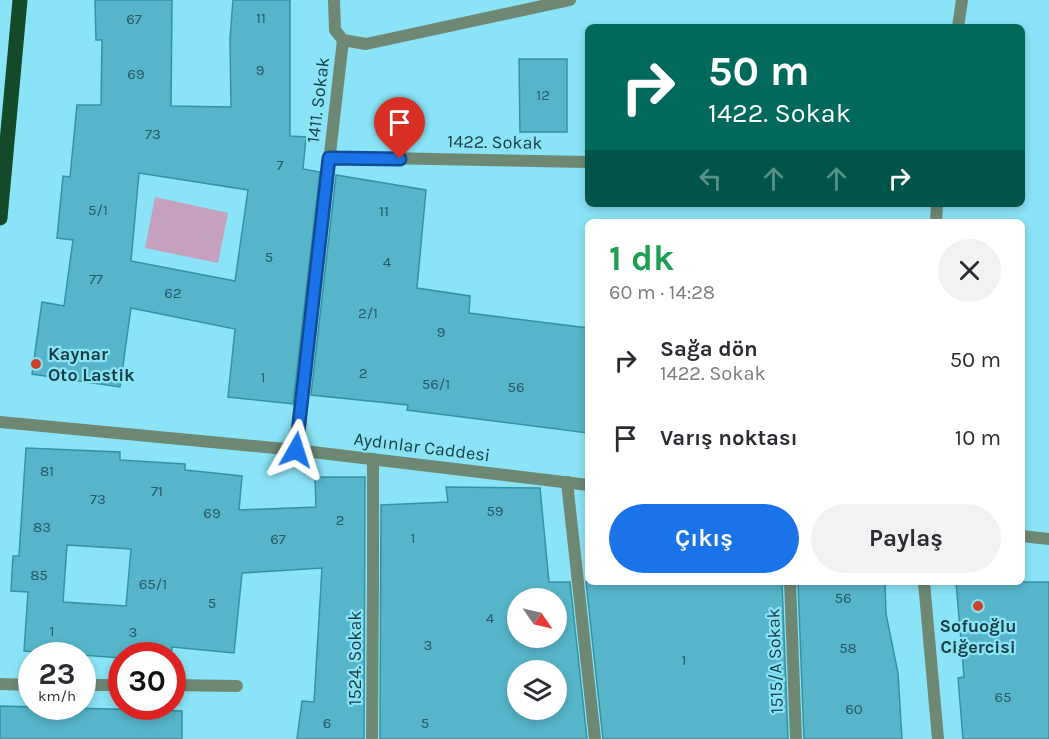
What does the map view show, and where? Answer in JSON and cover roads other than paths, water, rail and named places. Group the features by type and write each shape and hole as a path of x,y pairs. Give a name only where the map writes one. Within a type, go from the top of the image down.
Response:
{"main road":[{"path":"0,218 20,0"}],"street":[{"path":"333,0 335,30 343,40 366,44 570,0"},
{"path":"958,24 962,0"},
{"name":"1411. Sokak","path":"296,450 343,40"},
{"name":"1422. Sokak","path":"329,158 585,162"},
{"name":"Aydınlar Caddesi","path":"0,422 296,450 585,485"},
{"name":"1524. Sokak","path":"372,739 373,459"},
{"path":"567,482 595,739"},
{"path":"1025,536 1049,539"},
{"name":"1515/A Sokak","path":"790,585 796,739"},
{"path":"924,585 938,739"},
{"path":"0,684 18,685"},
{"path":"186,685 237,686"}],"place":[{"name":"Kaynar Oto Lastik","path":"36,364"},
{"name":"Sofuoğlu Ciğercisi","path":"978,606"}]}
